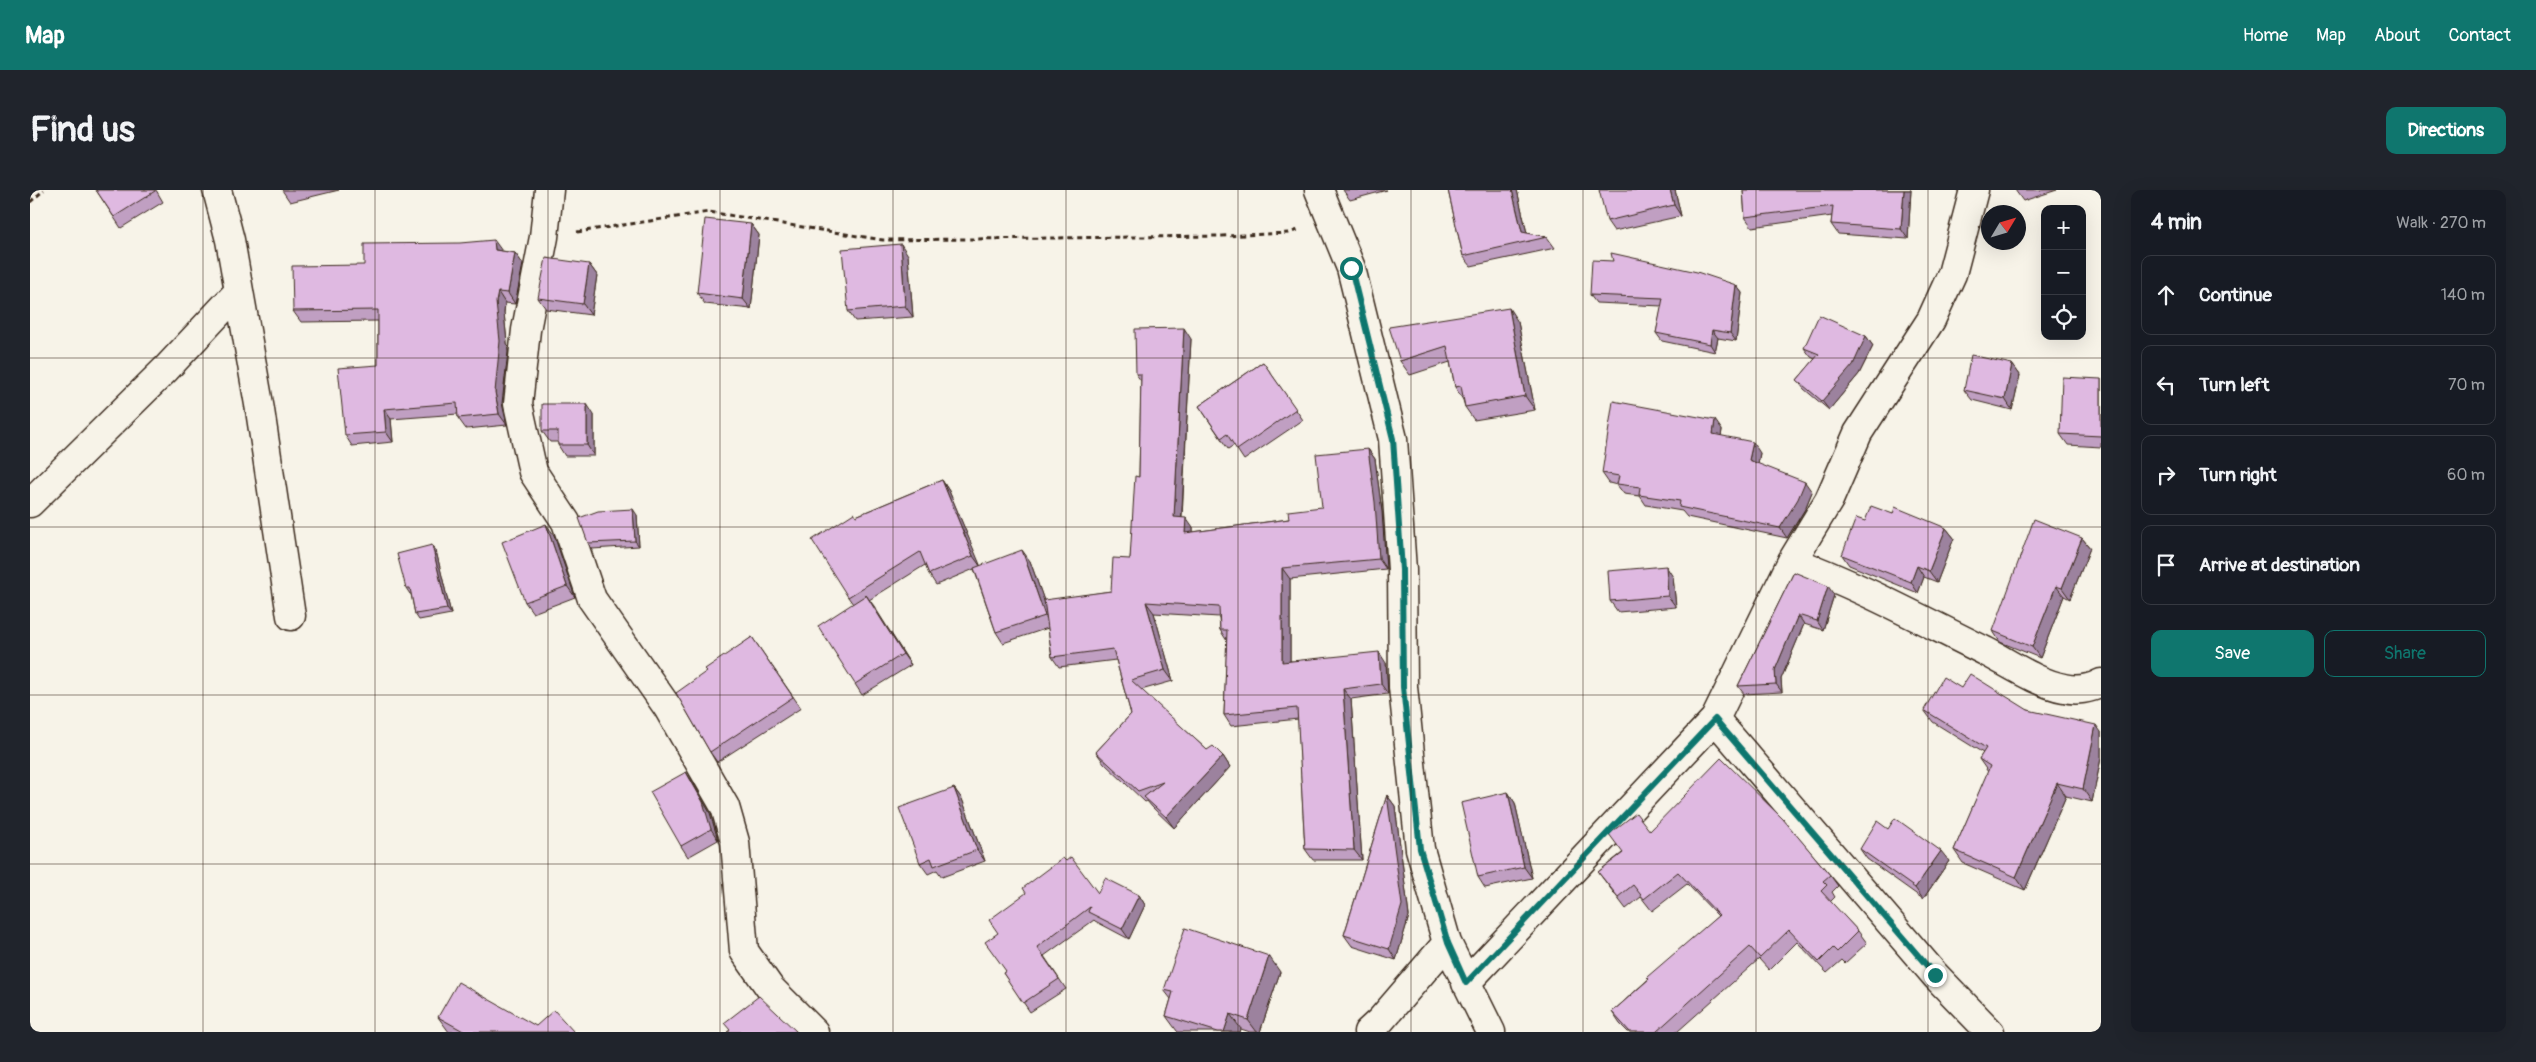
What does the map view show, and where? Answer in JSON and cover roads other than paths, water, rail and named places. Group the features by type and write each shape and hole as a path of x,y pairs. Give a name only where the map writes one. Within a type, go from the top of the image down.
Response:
{"street":[{"path":"217,190 230,240 260,410 291,616"},
{"path":"548,190 544,236 526,330 518,404 533,472 566,522 592,599 668,708 725,807 735,842 744,950 770,988 814,1032"},
{"path":"1319,190 1351,268 1393,439 1402,570 1403,687 1420,849 1448,943 1491,1032"},
{"path":"1466,983 1715,719 1792,561 1829,500 1858,433 1931,320 1952,274 1974,190"},
{"path":"30,504 166,369 239,292"},
{"path":"1792,561 1817,570 2052,684 2076,690 2094,688 2101,683"},
{"path":"1715,719 1935,975 1990,1032"},
{"path":"1368,1032 1380,1021 1448,943"}]}
